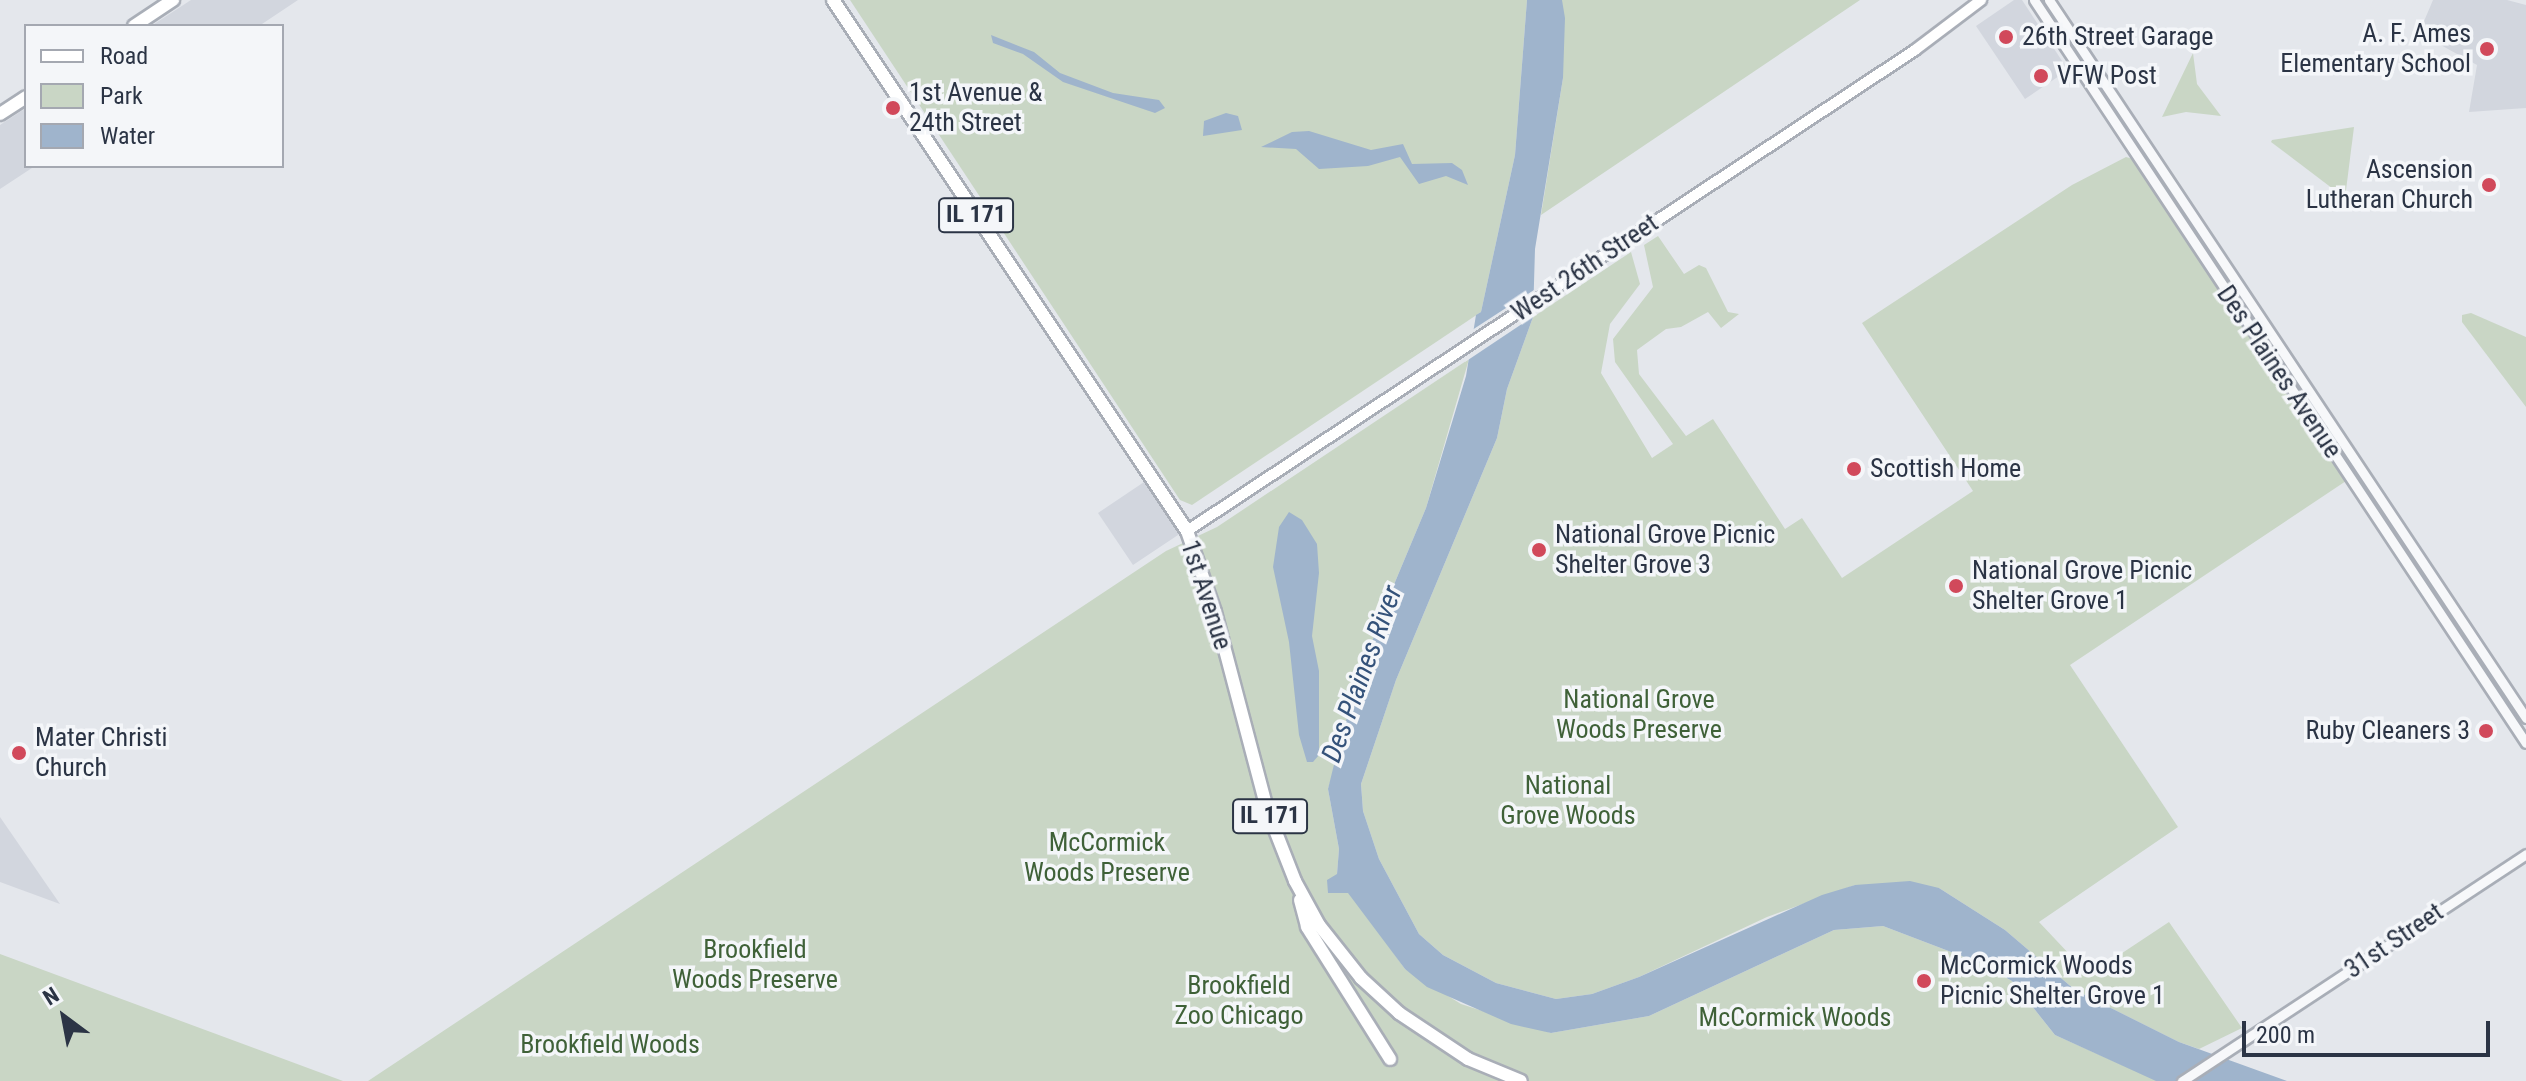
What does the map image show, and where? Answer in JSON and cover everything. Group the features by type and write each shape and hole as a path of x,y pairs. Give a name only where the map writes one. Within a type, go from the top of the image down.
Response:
{"main road":[{"path":"137,24 173,0"},
{"name":"1st Avenue","path":"833,0 1187,531 1215,612 1268,812 1295,881 1330,941 1378,995 1441,1044 1521,1081"},
{"name":"West 26th Street","path":"1187,531 1915,50 1981,0"},
{"path":"0,114 24,98"},
{"path":"1295,881 1307,927 1390,1059"}],"street":[{"name":"Des Plaines Avenue","path":"2034,0 2526,743"},
{"name":"Des Plaines Avenue","path":"2049,0 2526,718"},
{"name":"31st Street","path":"2182,1081 2526,854"}],"shaded area":[{"path":"191,0 298,0 262,24 154,24"},
{"path":"2014,0 2022,0 2068,70 2025,99 1976,26"},
{"name":"A. F. Ames Elementary School","path":"2433,0 2507,0 2526,5 2526,108 2469,112 2477,65 2419,33"},
{"path":"24,109 24,168 32,168 0,189 0,125"},
{"path":"1150,478 1184,531 1133,565 1098,513"},
{"path":"0,817 60,904 0,882"}],"green space":[{"path":"850,0 1527,0 1515,155 1481,312 1192,505 1180,500"},
{"path":"1562,0 1860,0 1541,215 1563,78"},
{"path":"2038,0 2044,0 2127,129 2125,130"},
{"path":"2193,53 2197,84 2221,116 2186,112 2162,117"},
{"path":"2354,127 2345,198 2271,142 2272,140"},
{"name":"National Grove Woods","path":"2126,157 2133,159 2346,481 2070,665 2178,827 2039,922 2089,975 2169,922 2242,1028 2199,1049 2179,1042 2075,990 2005,930 1939,888 1855,885 1767,917 1639,977 1592,994 1556,999 1496,983 1443,955 1419,934 1379,859 1363,811 1361,784 1396,680 1497,438 1507,389 1533,317 1631,252 1640,284 1610,324 1601,373 1652,458 1673,444 1615,362 1613,339 1653,287 1644,245 1658,236 1684,274 1699,265 1706,268 1728,312 1739,314 1721,328 1708,312 1681,327 1666,329 1637,350 1639,374 1686,436 1713,419 1785,529 1802,518 1842,578 1973,491 1862,323 2072,185"},
{"path":"2471,313 2526,337 2526,407 2462,322 2462,315"},
{"name":"McCormick Woods Preserve","path":"1469,359 1426,508 1380,618 1328,789 1339,849 1337,874 1405,969 1461,1004 1551,1033 1649,1016 1834,930 1883,926 1980,963 2012,981 2055,1035 2158,1081 368,1081 1166,551 1217,527"},
{"path":"0,954 343,1081 0,1081"}],"water":[{"name":"Des Plaines River","path":"1527,0 1562,0 1565,18 1563,78 1535,249 1533,317 1507,389 1497,438 1396,680 1361,784 1363,811 1379,859 1419,934 1443,955 1496,983 1556,999 1592,994 1639,977 1822,895 1855,885 1910,881 1939,888 2005,930 2075,990 2179,1042 2287,1081 2156,1081 2055,1035 2012,981 1980,963 1883,926 1834,930 1649,1016 1551,1033 1511,1024 1427,987 1405,969 1348,893 1328,893 1327,880 1337,874 1339,849 1328,789 1341,736 1380,618 1426,508 1466,376 1476,315 1481,312 1515,155"},
{"path":"991,35 1034,52 1060,73 1113,93 1159,100 1165,108 1155,113 1063,82 1023,54 993,43"},
{"path":"1226,113 1238,116 1242,130 1203,136 1204,121"},
{"path":"1309,131 1371,150 1403,144 1412,164 1452,163 1462,170 1468,185 1446,176 1419,184 1400,157 1368,166 1319,169 1296,149 1261,147 1292,132"},
{"path":"1289,512 1302,520 1317,544 1319,573 1312,636 1319,671 1319,755 1313,762 1307,762 1299,735 1289,642 1273,567 1279,527"}],"pier":[{"path":"1537,288 1537,314 1465,362 1469,332"}],"place":[{"name":"26th Street Garage","path":"2006,37"},
{"name":"A. F. Ames Elementary School","path":"2487,49"},
{"name":"VFW Post","path":"2041,76"},
{"name":"1st Avenue & 24th Street","path":"893,108"},
{"name":"Ascension Lutheran Church","path":"2489,185"},
{"name":"Scottish Home","path":"1854,469"},
{"name":"National Grove Picnic Shelter Grove 3","path":"1539,550"},
{"name":"National Grove Picnic Shelter Grove 1","path":"1956,586"},
{"name":"Ruby Cleaners 3","path":"2486,731"},
{"name":"Mater Christi Church","path":"19,753"},
{"name":"McCormick Woods Picnic Shelter Grove 1","path":"1924,981"}],"park label":[{"name":"National Grove Woods Preserve","path":"1639,715"},
{"name":"Brookfield Woods Preserve","path":"755,965"},
{"name":"Brookfield Zoo Chicago","path":"1239,1001"},
{"name":"McCormick Woods","path":"1795,1018"},
{"name":"Brookfield Woods","path":"610,1045"}]}
